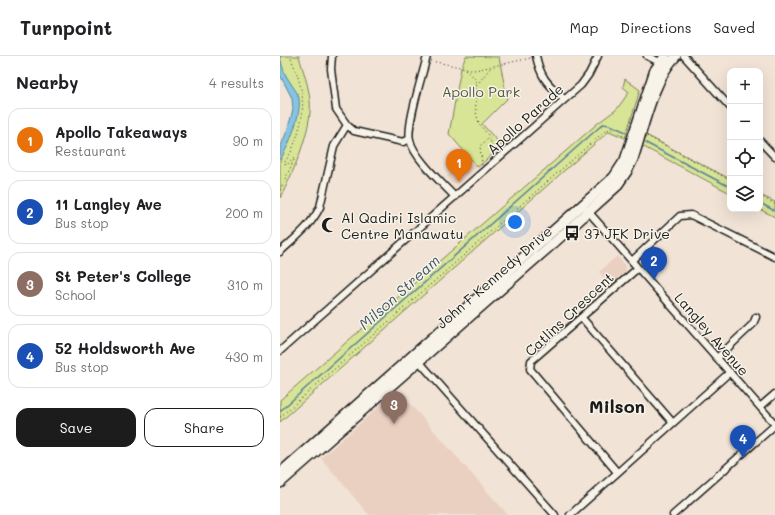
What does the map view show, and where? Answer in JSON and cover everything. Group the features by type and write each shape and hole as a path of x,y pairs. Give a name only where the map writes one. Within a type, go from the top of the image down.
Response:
{"main road":[{"name":"John F Kennedy Drive","path":"586,209 614,177 625,160 664,61 676,56"},
{"name":"John F Kennedy Drive","path":"280,473 416,358 621,180 633,159 659,81 664,61"},
{"name":"John F Kennedy Drive","path":"280,483 416,358"}],"street":[{"path":"332,56 331,69 336,109 347,125 354,131 403,142 410,139"},
{"path":"536,56 540,72 543,77 564,99"},
{"name":"Apollo Parade","path":"280,351 581,85 589,74 598,56"},
{"path":"647,56 664,61"},
{"path":"684,56 727,104"},
{"path":"427,58 410,126 410,139 419,156 455,197"},
{"path":"280,252 310,225 316,216 320,207 334,146 347,125"},
{"path":"763,144 775,157"},
{"name":"Langley Avenue","path":"586,209 775,425"},
{"path":"632,261 680,216 691,215 775,257"},
{"name":"Catlins Crescent","path":"617,472 530,369 531,361 638,268"},
{"path":"717,358 753,324 756,317"},
{"path":"582,318 673,423"},
{"path":"416,358 555,515"},
{"path":"570,515 730,372"},
{"path":"760,407 775,394"},
{"path":"673,515 775,425"}],"path":[{"path":"280,190 294,160 294,157 287,165 284,164 292,149 303,111 300,80 290,56"},
{"path":"427,58 475,70 536,56"},
{"path":"491,67 477,85 474,97 477,119 490,137 492,148 500,157"},
{"path":"466,68 474,76 477,85"},
{"path":"280,417 606,130 611,129 625,138 627,133"},
{"path":"641,133 727,178"},
{"path":"486,170 481,164 480,146 490,137"},
{"path":"763,198 775,204"}],"shaded area":[{"path":"469,157 477,167 458,183 451,183 447,176"},
{"path":"617,256 624,264 626,271 611,285 599,272"},
{"path":"398,390 508,515 369,515 321,458"}],"green space":[{"path":"280,56 299,56 306,78 310,101 310,112 301,151 280,198 280,158 296,107 280,68"},
{"name":"Apollo Park","path":"466,56 499,57 507,99 482,124 502,146 478,167 449,134 461,68"},
{"path":"625,79 640,90 625,138 609,131 280,422 280,400 598,123 617,109 629,92 623,87"},
{"path":"646,135 727,177 727,191 642,146"},
{"path":"763,196 775,202 775,217 763,211"}],"water":[{"path":"280,56 282,67 298,95 299,110 294,129 280,160 280,148 293,110 292,98 280,75"}],"waterway":[{"name":"Milson Stream","path":"280,411 603,124 610,125 626,132"},
{"name":"Milson Stream","path":"646,143 727,185"},
{"name":"Milson Stream","path":"763,205 775,211"}],"place":[{"name":"Apollo Takeaways","path":"459,182"},
{"name":"Al Qadiri Islamic Centre Manawatu","path":"329,225"},
{"name":"37 JFK Drive","path":"572,233"},
{"name":"11 Langley Ave","path":"654,280"},
{"name":"St Peter's College","path":"394,424"},
{"name":"52 Holdsworth Ave","path":"743,458"}],"district":[{"name":"Milson","path":"617,406"}]}
